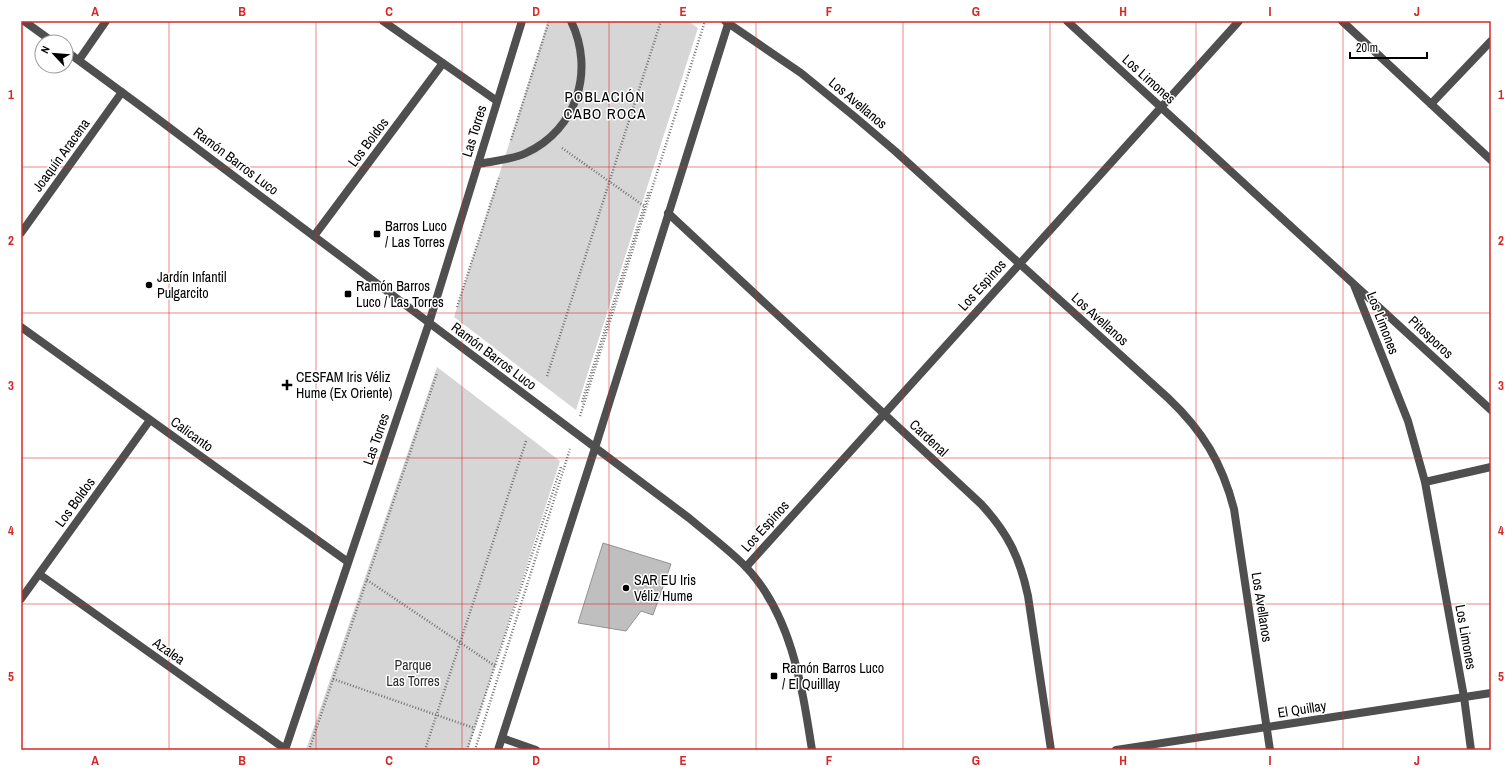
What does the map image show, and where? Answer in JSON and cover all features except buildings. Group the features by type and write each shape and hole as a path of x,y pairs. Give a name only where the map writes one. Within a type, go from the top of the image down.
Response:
{"street":[{"path":"24,21 42,34"},
{"path":"79,60 106,21"},
{"path":"383,21 497,101"},
{"name":"Las Torres","path":"285,749 429,323 522,21"},
{"path":"478,164 511,158 525,153 549,138 562,124 577,97 581,81 581,49 577,33 571,21"},
{"name":"Los Limones","path":"1067,21 1353,283 1408,421 1425,482 1464,697 1472,750"},
{"name":"Los Espinos","path":"746,567 1239,21"},
{"path":"1342,21 1491,160"},
{"path":"498,750 595,448 727,22"},
{"name":"Los Avellanos","path":"727,22 801,73 896,151 1184,413 1195,426 1214,454 1228,488 1234,509 1270,750"},
{"path":"1431,104 1491,41"},
{"name":"Ramón Barros Luco","path":"74,57 689,518 746,567 766,593 790,645 803,692 812,750"},
{"name":"Los Boldos","path":"314,236 443,63"},
{"name":"Joaquín Aracena","path":"21,233 122,92"},
{"name":"Cardenal","path":"668,213 996,519 1015,551 1023,574 1028,596 1051,750"},
{"name":"Pitosporos","path":"1353,283 1491,410"},
{"name":"Calicanto","path":"21,327 348,562"},
{"name":"Los Boldos","path":"21,599 150,420"},
{"path":"1425,482 1491,467"},
{"name":"Azalea","path":"39,574 285,749"},
{"name":"El Quillay","path":"1116,750 1491,693"},
{"path":"502,738 536,750"}],"path":[{"path":"547,376 661,21"},
{"path":"582,402 644,206 705,21"},
{"path":"475,750 701,33"},
{"path":"549,138 644,206"},
{"path":"309,750 437,373"},
{"path":"425,750 526,441"},
{"path":"467,750 561,467"},
{"path":"367,580 495,666"},
{"path":"333,678 475,728"}],"green space":[{"path":"548,21 688,21 698,28 576,410 454,317"},
{"name":"Parque Las Torres","path":"437,367 560,461 468,750 306,750"}],"place":[{"name":"Barros Luco / Las Torres","path":"377,234"},
{"name":"Jardín Infantil Pulgarcito","path":"149,285"},
{"name":"Ramón Barros Luco / Las Torres","path":"348,294"},
{"name":"CESFAM Iris Véliz Hume (Ex Oriente)","path":"287,385"},
{"name":"SAR EU Iris Véliz Hume","path":"626,588"},
{"name":"Ramón Barros Luco / El Quilllay","path":"774,676"}],"district":[{"name":"POBLACIÓN CABO ROCA","path":"605,106"}]}
